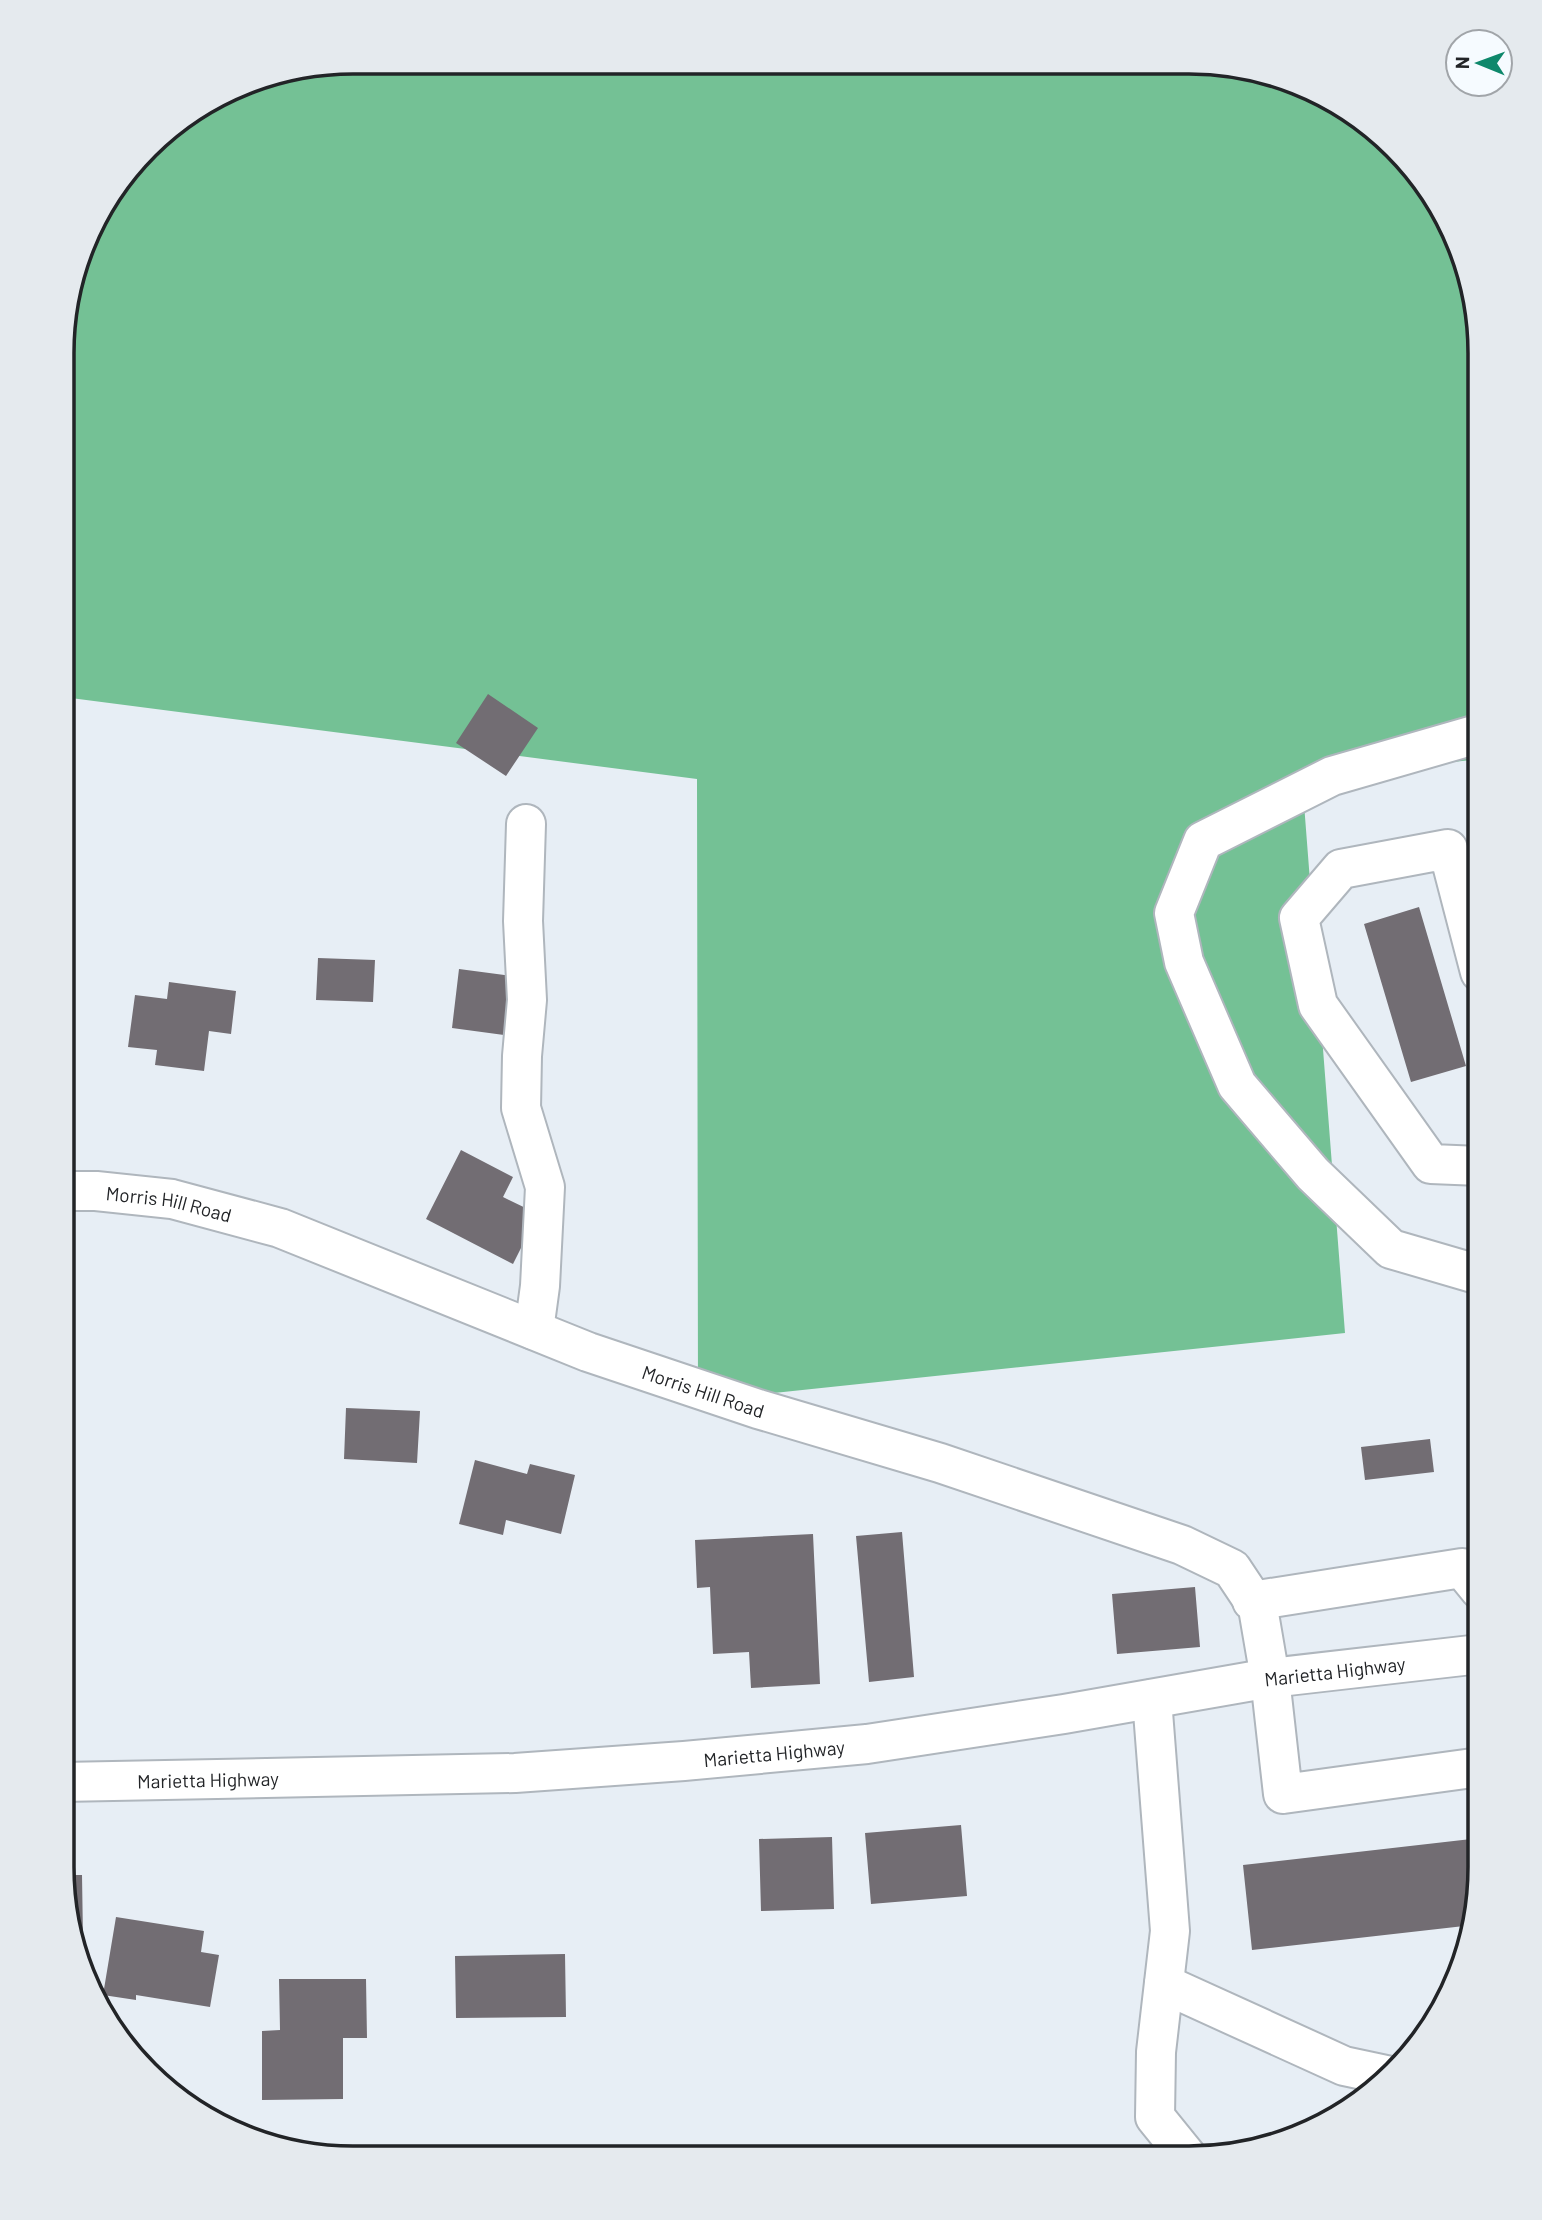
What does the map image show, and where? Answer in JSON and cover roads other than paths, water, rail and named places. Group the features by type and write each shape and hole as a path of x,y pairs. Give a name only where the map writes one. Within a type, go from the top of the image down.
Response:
{"main road":[{"path":"1468,736 1332,776 1203,841 1174,913 1184,962 1237,1085 1313,1174 1391,1249 1468,1271"},
{"path":"526,824 523,922 527,1000 521,1108 545,1187 540,1286 534,1330"},
{"path":"1468,926 1448,849 1340,869 1299,918 1318,1005 1431,1164 1468,1166"},
{"name":"Morris Hill Road","path":"74,1191 172,1199 280,1228 588,1352 719,1396 940,1463 1182,1545 1232,1569 1258,1608 1270,1678 1283,1794 1468,1769"},
{"path":"1252,1601 1462,1568 1468,1575"},
{"name":"Marietta Highway","path":"74,1782 514,1773 684,1762 867,1744 1270,1678 1468,1655"},
{"path":"1152,1699 1170,1931 1156,2052 1155,2117 1179,2147"},
{"path":"74,1769 108,1781"},
{"path":"1164,1984 1344,2066 1378,2073"}]}
